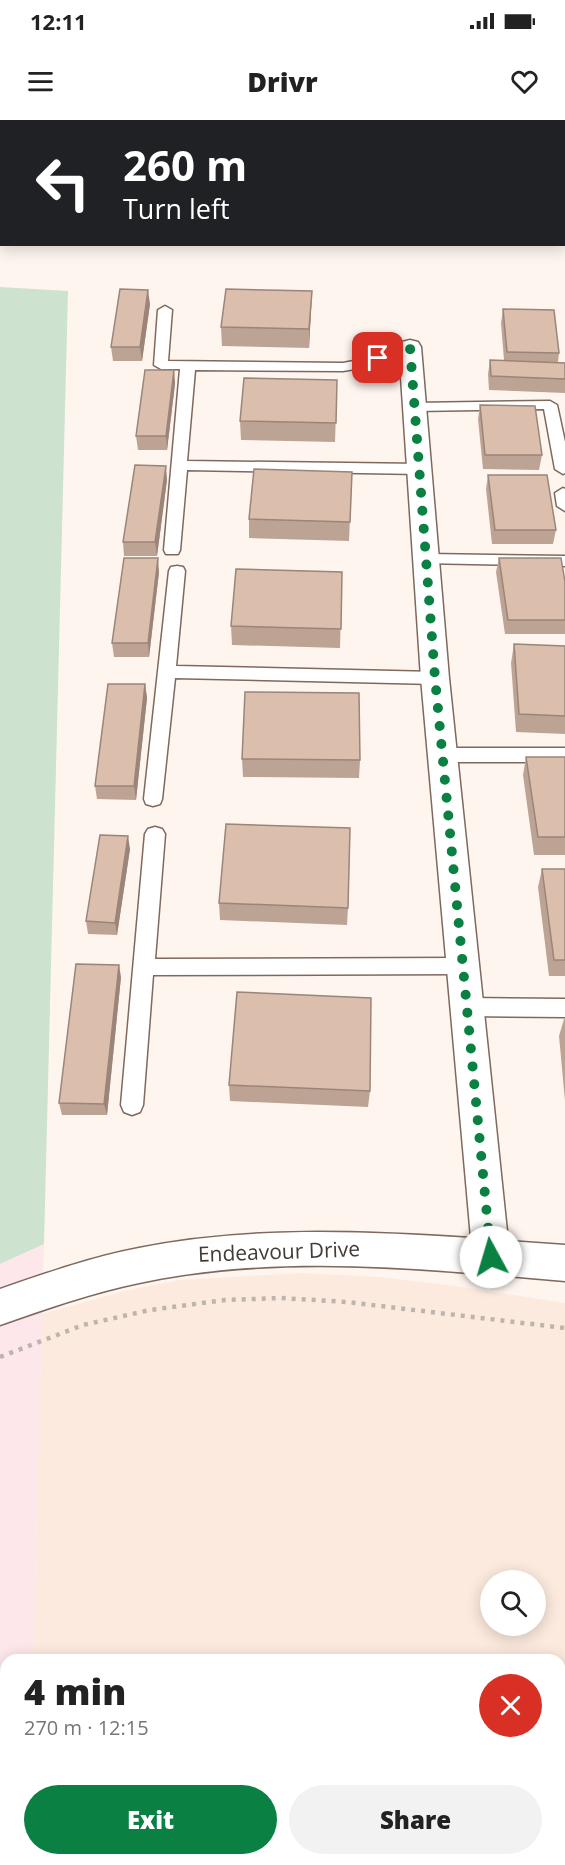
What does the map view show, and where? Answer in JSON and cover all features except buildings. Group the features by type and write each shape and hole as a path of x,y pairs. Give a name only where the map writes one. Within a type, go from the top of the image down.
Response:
{"street":[{"path":"410,347 435,678 491,1257"},
{"name":"Endeavour Drive","path":"0,1307 33,1294 110,1270 191,1255 268,1248 357,1248 565,1263"}],"lane":[{"path":"165,310 160,365 343,367 362,364 410,347"},
{"path":"172,550 188,365"},
{"path":"415,407 550,405 563,469"},
{"path":"180,465 421,469"},
{"path":"427,559 565,561"},
{"path":"153,799 177,571"},
{"path":"166,672 435,678"},
{"path":"443,755 565,755"},
{"path":"132,1105 155,834"},
{"path":"144,967 463,966"},
{"path":"467,1007 565,1008"}],"path":[{"path":"0,1357 83,1325 150,1310 225,1300 281,1298 347,1302 565,1328"}],"shaded area":[{"path":"44,1244 33,1654 0,1654 0,1264"},
{"path":"300,1273 381,1277 565,1303 565,1654 33,1654 42,1314 124,1291 179,1280"}],"green space":[{"path":"0,287 68,291 44,1244 0,1264"}],"route":[{"path":"378,358 410,347 435,678 491,1257"}]}
